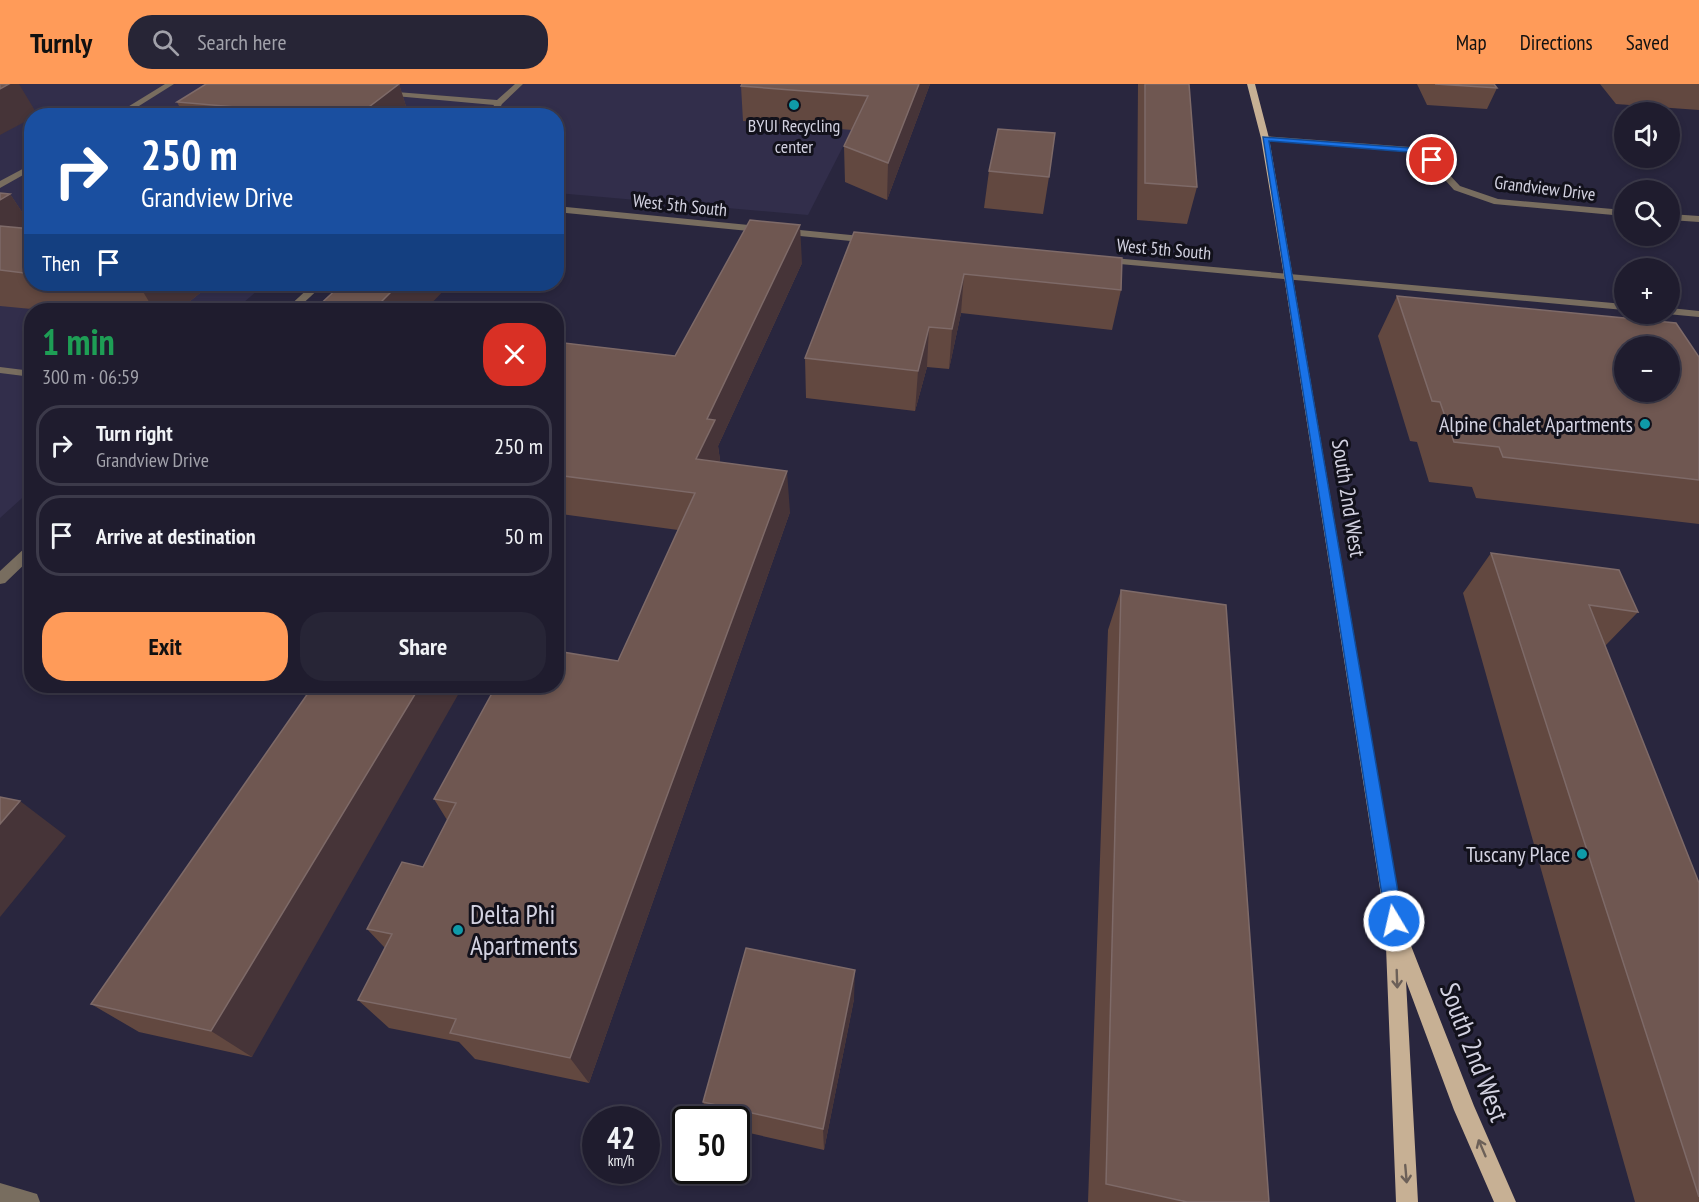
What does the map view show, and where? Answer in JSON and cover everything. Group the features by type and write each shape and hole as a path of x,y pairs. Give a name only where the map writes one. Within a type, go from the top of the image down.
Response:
{"main road":[{"name":"South 2nd West","path":"1251,84 1265,138 1289,276 1394,921 1407,1202"},
{"name":"South 2nd West","path":"1394,921 1466,1110 1505,1202"}],"street":[{"path":"130,108 170,84"},
{"path":"497,108 519,84"},
{"path":"376,92 500,103"},
{"name":"Grandview Drive","path":"1265,138 1424,151 1457,188 1497,202 1614,212"},
{"path":"0,185 24,171"},
{"name":"West 5th South","path":"564,210 880,241"},
{"path":"1680,218 1699,219"},
{"name":"West 5th South","path":"1086,259 1614,306"},
{"path":"298,303 311,291"},
{"path":"1680,312 1699,314"},
{"path":"0,370 24,373"},
{"path":"0,579 24,556"},
{"path":"0,1194 29,1202"}],"shaded area":[{"path":"0,84 875,84 808,215 564,194 564,108 24,108 24,291 257,291 243,303 24,303 24,496 0,518"}],"building":[{"path":"206,84 399,84 368,108 248,108 177,102"},
{"path":"742,84 919,84 888,163 844,146 868,96 741,86"},
{"path":"1145,84 1189,84 1197,187 1145,183"},
{"path":"1435,84 1494,84 1497,88"},
{"path":"998,129 1055,133 1049,177 989,171"},
{"path":"0,193 10,194 0,200"},
{"path":"750,220 800,225 707,419 715,420 696,459 787,471 570,1058 450,1033 456,1019 358,1000 392,934 367,929 402,862 423,867 456,803 434,799 492,693 564,693 564,652 618,661 695,493 564,476 564,343 675,356"},
{"path":"0,226 24,228 24,273 0,270"},
{"path":"854,232 1122,258 1121,290 964,274 952,329 929,327 918,371 805,358"},
{"path":"334,291 392,291 380,303 322,303"},
{"path":"1397,296 1614,317 1614,324 1677,324 1699,357 1699,480 1503,457 1499,447 1454,442 1440,402 1432,401"},
{"path":"1491,553 1619,570 1638,612 1589,605 1699,883 1699,1197"},
{"path":"1121,590 1226,605 1269,1202 1187,1202 1106,1184"},
{"path":"308,693 416,693 211,1031 91,1004"},
{"path":"0,797 20,801 0,824"},
{"path":"746,948 855,970 823,1129 750,1113 750,1106 721,1106 703,1102"}],"place":[{"name":"BYUI Recycling center","path":"794,105"},
{"name":"Alpine Chalet Apartments","path":"1645,424"},
{"name":"Tuscany Place","path":"1582,854"},
{"name":"Delta Phi Apartments","path":"458,930"}],"route":[{"path":"1394,921 1265,138 1424,151 1432,160"}]}
